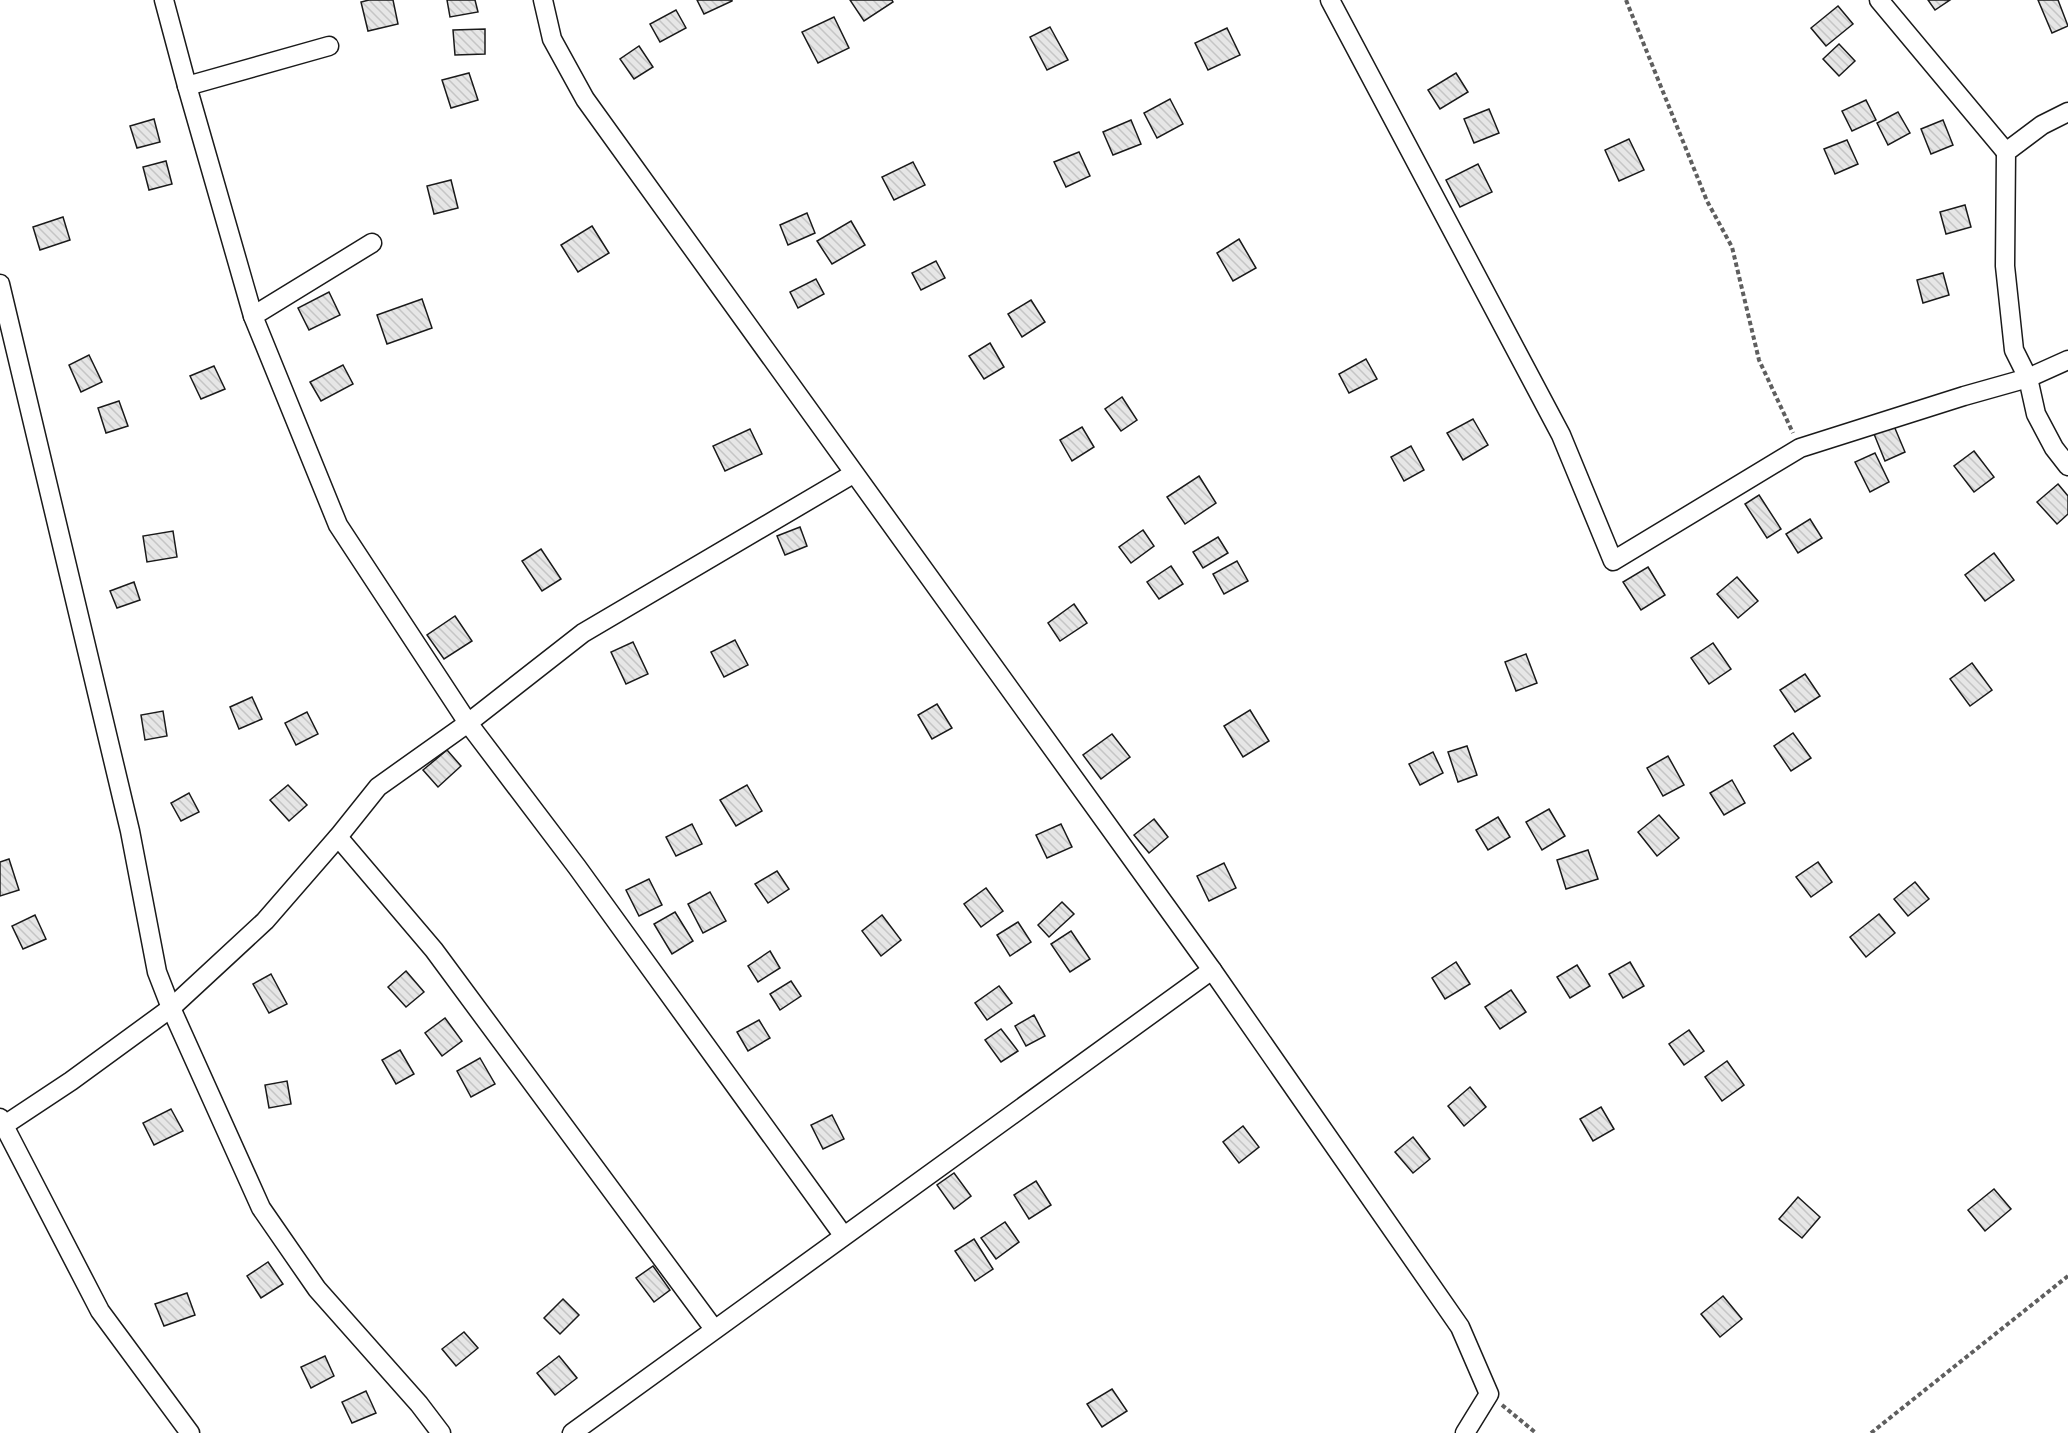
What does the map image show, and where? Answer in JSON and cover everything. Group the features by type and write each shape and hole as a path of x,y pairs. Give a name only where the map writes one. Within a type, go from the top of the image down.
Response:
{"street":[{"path":"164,0 253,316 338,525 468,723 577,867 843,1235"},
{"path":"543,0 552,39 585,99 1212,970 1460,1327 1489,1394 1465,1433"},
{"path":"1330,0 1561,435 1613,561 1800,448 2028,378 2068,360"},
{"path":"1879,0 2006,152 2005,266 2014,350 2028,378 2036,414 2054,448 2068,466"},
{"path":"187,87 329,46"},
{"path":"2006,152 2042,126 2068,112"},
{"path":"253,316 372,243"},
{"path":"1,294 130,831 157,972 261,1208 317,1289 419,1404 441,1433"},
{"path":"190,1433 100,1311 1,1124 171,1008 265,921 378,787 468,723 583,633 853,474"},
{"path":"338,837 434,950 714,1329"},
{"path":"572,1433 1212,970"}],"path":[{"path":"1626,0 1707,201 1732,247 1759,360 1800,448"},
{"path":"1871,1433 2068,1276"},
{"path":"1489,1394 1536,1433"}],"building":[{"path":"393,0 398,24 368,31 361,2"},
{"path":"447,0 475,0 478,12 450,17"},
{"path":"697,0 732,0 732,1 704,14"},
{"path":"850,0 892,0 893,2 864,21"},
{"path":"1928,0 1950,0 1935,10"},
{"path":"2038,0 2058,0 2068,26 2052,33"},
{"path":"1838,6 1853,24 1826,46 1811,28"},
{"path":"676,10 686,28 660,42 650,24"},
{"path":"834,17 849,48 818,63 802,32"},
{"path":"1050,27 1068,60 1047,70 1030,37"},
{"path":"1227,28 1240,55 1208,70 1195,43"},
{"path":"485,29 485,54 455,55 453,30"},
{"path":"1839,44 1855,61 1839,76 1823,59"},
{"path":"639,46 653,67 634,79 620,59"},
{"path":"469,73 478,100 451,108 442,80"},
{"path":"1456,73 1468,92 1440,109 1428,90"},
{"path":"1170,99 1183,124 1157,138 1144,113"},
{"path":"1866,100 1876,120 1852,131 1842,111"},
{"path":"1489,109 1499,133 1474,143 1464,119"},
{"path":"1898,112 1910,133 1888,145 1877,123"},
{"path":"154,119 160,142 137,148 130,126"},
{"path":"1131,120 1141,144 1113,155 1103,132"},
{"path":"1943,120 1953,145 1931,154 1921,129"},
{"path":"1629,139 1644,170 1619,181 1605,150"},
{"path":"1847,140 1858,164 1835,174 1824,149"},
{"path":"1079,152 1090,176 1066,187 1054,162"},
{"path":"166,161 172,184 149,190 143,167"},
{"path":"913,162 925,185 894,200 882,177"},
{"path":"1478,164 1492,192 1460,207 1446,180"},
{"path":"451,180 458,208 434,214 427,186"},
{"path":"1965,205 1971,227 1946,234 1940,212"},
{"path":"807,213 815,233 788,245 780,225"},
{"path":"63,217 70,240 40,250 33,227"},
{"path":"851,221 865,245 832,264 817,241"},
{"path":"592,226 609,253 578,272 561,245"},
{"path":"1239,239 1256,268 1233,281 1217,253"},
{"path":"936,261 945,278 921,290 912,273"},
{"path":"1943,273 1949,295 1923,303 1917,280"},
{"path":"816,279 824,294 798,308 790,292"},
{"path":"329,292 340,315 309,330 298,308"},
{"path":"422,299 432,328 387,344 377,315"},
{"path":"1031,300 1045,322 1022,337 1008,314"},
{"path":"990,343 1004,367 984,379 969,356"},
{"path":"89,355 102,382 81,392 69,365"},
{"path":"1366,359 1377,379 1349,393 1339,374"},
{"path":"343,365 353,384 321,401 310,382"},
{"path":"214,366 225,389 201,399 190,376"},
{"path":"1122,397 1137,420 1121,431 1105,409"},
{"path":"119,401 128,426 106,433 98,408"},
{"path":"1473,419 1488,445 1463,460 1447,433"},
{"path":"1894,426 1905,452 1885,461 1874,434"},
{"path":"1082,427 1094,447 1072,461 1060,440"},
{"path":"750,429 762,454 725,471 713,446"},
{"path":"1411,446 1424,470 1404,481 1391,457"},
{"path":"1974,451 1994,477 1974,492 1954,466"},
{"path":"1875,453 1889,482 1870,492 1855,462"},
{"path":"1199,476 1216,503 1185,524 1167,497"},
{"path":"2058,484 2068,496 2068,514 2057,524 2037,502"},
{"path":"1759,495 1781,529 1767,538 1745,504"},
{"path":"1810,519 1822,538 1798,553 1786,534"},
{"path":"800,527 807,546 785,555 777,536"},
{"path":"1143,530 1154,546 1131,563 1119,547"},
{"path":"173,531 177,557 147,562 143,536"},
{"path":"1218,537 1228,553 1203,568 1193,552"},
{"path":"541,549 561,579 542,591 522,561"},
{"path":"1994,553 2014,580 1985,601 1965,575"},
{"path":"1237,561 1248,581 1224,594 1213,574"},
{"path":"1171,566 1183,584 1159,599 1147,582"},
{"path":"1648,567 1665,595 1641,610 1623,582"},
{"path":"1737,577 1758,601 1738,618 1717,594"},
{"path":"134,582 140,600 117,608 110,591"},
{"path":"1074,604 1087,623 1060,641 1048,623"},
{"path":"455,616 472,641 444,659 427,635"},
{"path":"735,640 748,665 724,677 711,652"},
{"path":"633,642 648,674 626,684 611,652"},
{"path":"1713,643 1731,669 1709,684 1691,658"},
{"path":"1526,654 1537,683 1516,691 1505,662"},
{"path":"1972,663 1992,690 1970,706 1950,679"},
{"path":"1805,674 1820,696 1795,712 1780,690"},
{"path":"252,697 262,719 239,729 230,707"},
{"path":"937,704 952,728 932,739 918,715"},
{"path":"1250,710 1269,741 1243,757 1224,726"},
{"path":"163,711 167,736 145,740 141,715"},
{"path":"307,712 318,734 296,745 285,723"},
{"path":"1793,733 1811,758 1791,771 1774,746"},
{"path":"1112,734 1130,757 1101,779 1083,755"},
{"path":"1467,746 1477,775 1458,782 1448,752"},
{"path":"447,750 461,766 438,787 423,770"},
{"path":"1433,752 1443,773 1420,785 1409,764"},
{"path":"1668,756 1684,785 1663,796 1647,768"},
{"path":"1732,780 1745,803 1724,815 1710,793"},
{"path":"288,785 307,805 289,821 270,800"},
{"path":"747,785 762,811 736,826 720,800"},
{"path":"189,793 199,812 181,821 171,803"},
{"path":"1549,809 1565,836 1542,850 1526,822"},
{"path":"1659,815 1679,838 1657,856 1638,832"},
{"path":"1498,817 1510,837 1488,850 1476,830"},
{"path":"1154,819 1168,837 1149,853 1134,835"},
{"path":"692,824 702,844 676,856 666,837"},
{"path":"1061,824 1072,847 1047,858 1036,835"},
{"path":"1588,850 1598,879 1566,889 1557,860"},
{"path":"9,859 19,890 0,896 0,862"},
{"path":"1818,862 1832,882 1811,897 1796,877"},
{"path":"1224,863 1236,888 1209,901 1197,876"},
{"path":"777,871 789,889 768,903 755,884"},
{"path":"649,879 662,905 639,916 626,890"},
{"path":"1915,882 1929,899 1908,916 1894,899"},
{"path":"986,888 1003,911 981,927 964,904"},
{"path":"710,892 726,921 703,933 688,904"},
{"path":"1062,902 1074,914 1049,937 1038,925"},
{"path":"675,912 693,941 672,954 654,924"},
{"path":"1879,914 1895,933 1866,957 1850,937"},
{"path":"35,915 46,939 23,949 12,926"},
{"path":"882,915 901,940 881,956 862,931"},
{"path":"1018,922 1031,942 1010,956 997,935"},
{"path":"1071,931 1090,959 1070,972 1051,944"},
{"path":"770,951 780,968 758,982 748,966"},
{"path":"1456,962 1470,984 1445,999 1432,978"},
{"path":"1630,962 1644,986 1623,998 1609,974"},
{"path":"1577,965 1590,986 1570,998 1557,977"},
{"path":"406,971 424,992 406,1007 388,987"},
{"path":"271,974 287,1004 269,1013 253,984"},
{"path":"791,981 801,996 780,1010 770,994"},
{"path":"999,986 1012,1003 987,1020 975,1003"},
{"path":"1511,990 1526,1012 1500,1029 1485,1007"},
{"path":"1034,1015 1045,1036 1026,1046 1015,1026"},
{"path":"445,1018 462,1041 442,1056 425,1033"},
{"path":"759,1020 770,1038 748,1051 737,1032"},
{"path":"1001,1029 1018,1051 1001,1062 985,1040"},
{"path":"1689,1030 1704,1051 1684,1065 1669,1044"},
{"path":"400,1050 414,1074 396,1084 382,1060"},
{"path":"480,1058 495,1084 471,1097 457,1071"},
{"path":"1727,1061 1744,1085 1722,1101 1705,1077"},
{"path":"287,1081 291,1104 269,1108 265,1085"},
{"path":"1470,1087 1486,1107 1464,1126 1448,1106"},
{"path":"1601,1107 1614,1129 1593,1141 1580,1119"},
{"path":"171,1109 183,1131 154,1145 143,1123"},
{"path":"832,1115 844,1139 823,1149 811,1125"},
{"path":"1243,1126 1259,1147 1239,1163 1223,1142"},
{"path":"1413,1137 1430,1159 1413,1173 1395,1152"},
{"path":"954,1173 971,1196 954,1209 937,1185"},
{"path":"1036,1181 1051,1205 1029,1219 1014,1195"},
{"path":"1994,1189 2011,1209 1985,1231 1968,1210"},
{"path":"1798,1197 1820,1217 1802,1238 1779,1219"},
{"path":"1005,1222 1019,1242 996,1259 981,1238"},
{"path":"974,1239 993,1269 975,1281 955,1251"},
{"path":"268,1262 283,1284 261,1298 247,1276"},
{"path":"653,1266 670,1290 654,1302 636,1278"},
{"path":"187,1293 195,1315 164,1326 155,1304"},
{"path":"1723,1296 1742,1319 1720,1337 1701,1314"},
{"path":"563,1299 579,1315 560,1334 544,1318"},
{"path":"464,1332 478,1348 456,1366 442,1349"},
{"path":"325,1356 334,1376 311,1388 301,1367"},
{"path":"559,1356 577,1378 555,1395 537,1373"},
{"path":"1112,1389 1127,1411 1102,1427 1087,1404"},
{"path":"366,1391 376,1413 352,1423 342,1402"}]}
